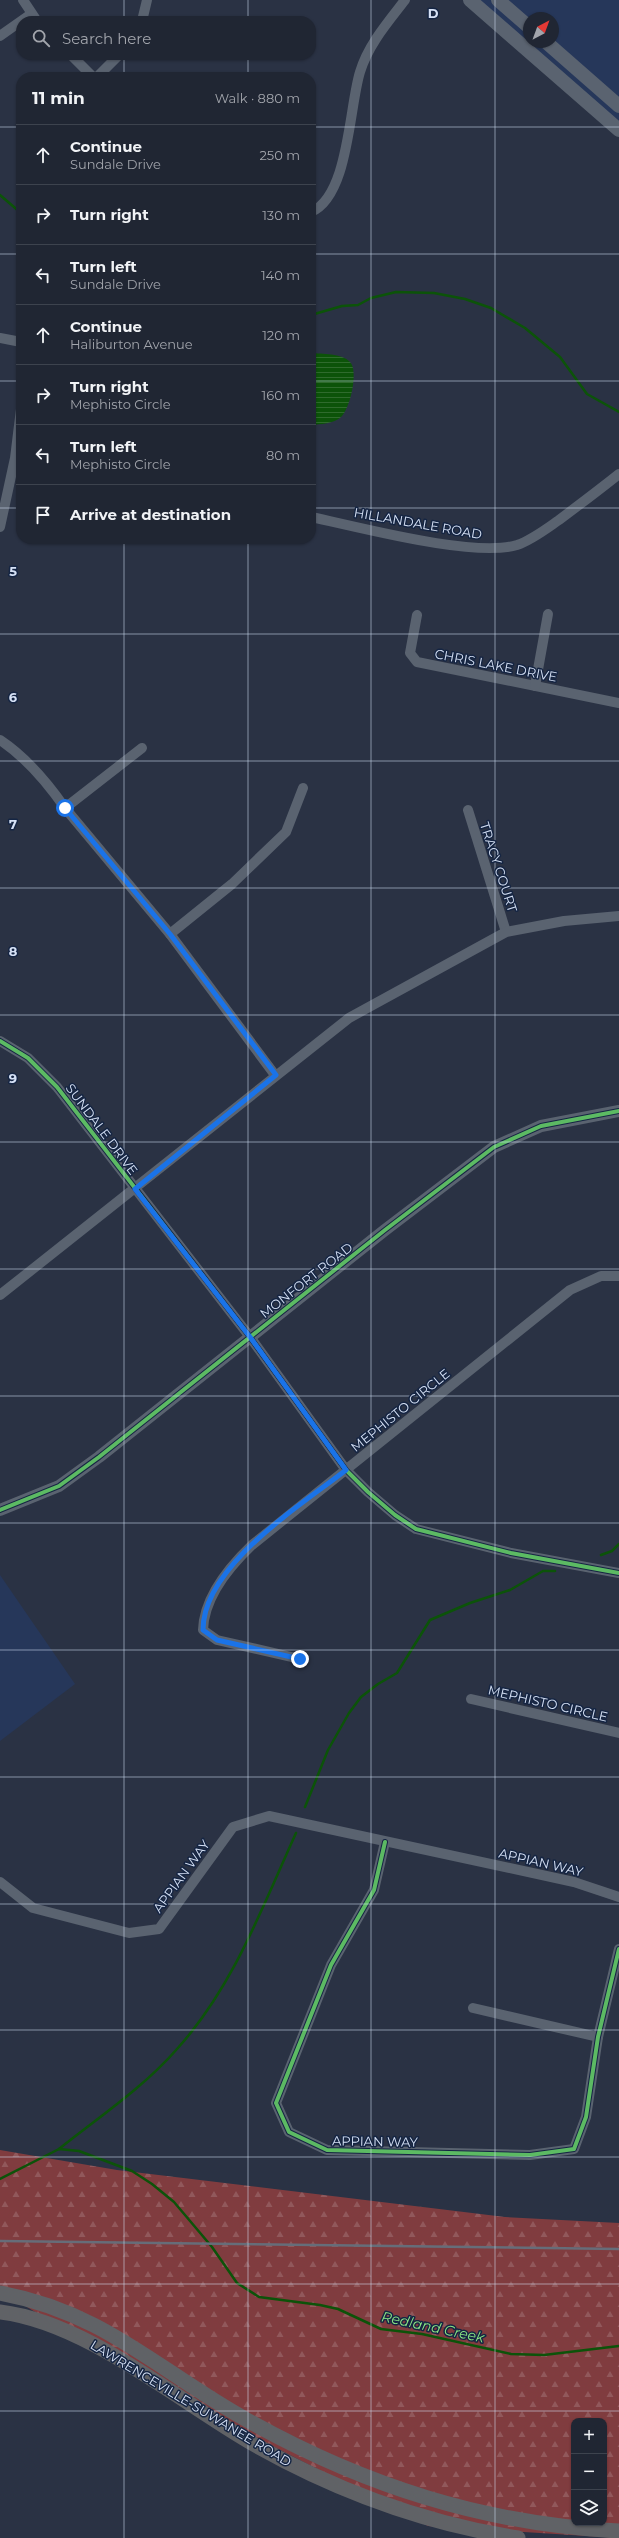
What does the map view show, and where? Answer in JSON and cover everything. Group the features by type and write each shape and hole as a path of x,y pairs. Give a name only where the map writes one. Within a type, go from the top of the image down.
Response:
{"main road":[{"path":"470,0 619,130"},
{"path":"498,0 523,22"},
{"path":"553,48 619,106"},
{"name":"LAWRENCEVILLE-SUWANEE ROAD","path":"0,2293 46,2304 81,2317 118,2337 246,2420 330,2463 424,2499 522,2522 619,2531"},
{"name":"LAWRENCEVILLE-SUWANEE ROAD","path":"0,2312 48,2323 96,2345 250,2442 301,2468 419,2516 483,2533 518,2538"},
{"path":"173,2394 182,2378"},
{"path":"419,2516 424,2499"}],"street":[{"path":"23,0 33,16"},
{"path":"143,16 147,0"},
{"path":"316,210 331,192 341,168 363,65 371,46 405,0"},
{"path":"0,36 16,27"},
{"path":"76,60 88,72"},
{"path":"102,72 114,60"},
{"path":"0,338 16,341"},
{"path":"0,527 16,467"},
{"name":"HILLANDALE ROAD","path":"316,518 447,544 500,549 519,545 539,534 575,510 619,474"},
{"path":"534,686 548,614"},
{"name":"CHRIS LAKE DRIVE","path":"417,615 410,653 417,662 619,703"},
{"path":"0,740 28,763 170,934 276,1075"},
{"path":"65,808 142,748"},
{"path":"170,934 232,884 286,832 303,788"},
{"name":"TRACY COURT","path":"468,810 506,932"},
{"path":"0,1295 348,1018 506,932 564,921 619,916"},
{"name":"SUNDALE DRIVE","path":"0,1041 28,1058 57,1087 250,1337 346,1470 395,1515 416,1529 511,1553 619,1573"},
{"name":"MONFORT ROAD","path":"0,1510 59,1486 139,1426 250,1337 494,1147 541,1126 619,1111"},
{"name":"MEPHISTO CIRCLE","path":"300,1659 217,1640 203,1630 203,1622 212,1595 234,1562 252,1545 570,1290 601,1276 619,1276"},
{"name":"MEPHISTO CIRCLE","path":"472,1699 619,1733"},
{"name":"APPIAN WAY","path":"0,1882 33,1908 129,1933 159,1929 233,1827 269,1816 574,1882 619,1897"},
{"name":"APPIAN WAY","path":"386,1842 374,1890 331,1965 276,2103 289,2132 327,2150 530,2155 574,2148 586,2117 598,2037 619,1949"},
{"path":"473,2008 598,2037"}],"shaded area":[{"path":"474,0 619,0 619,127 529,48 559,48 559,12 523,12 523,43"},
{"path":"316,353 332,354 346,359 353,367 354,373 350,398 344,413 338,419 316,425"},
{"path":"0,1575 75,1684 0,1741"}],"green space":[{"path":"0,2150 117,2170 505,2217 619,2223 619,2538 428,2526 142,2379 0,2290"}],"waterway":[{"path":"0,195 16,209"},
{"path":"316,314 342,306 358,305 371,298 396,292 434,293 465,299 491,308 525,328 560,357 587,394 619,412"},
{"path":"601,1555 612,1551 619,1544"},
{"path":"305,1807 328,1750 349,1713 361,1697 378,1684 397,1673 430,1620 470,1603 510,1590 543,1571 555,1571"},
{"path":"59,2149 150,2077 177,2049 197,2025 214,2000 245,1946 296,1833"},
{"name":"Redland Creek","path":"0,2179 59,2149 79,2151 132,2171 152,2184 174,2202 212,2247 237,2283 259,2297 320,2305 338,2309 381,2329 422,2334 511,2354 544,2355 619,2346"}],"railway":[{"path":"0,2241 619,2249"}],"cycle path":[{"path":"0,1041 28,1058 57,1087 250,1337 346,1470 368,1492 395,1515 416,1529 511,1553 619,1573"},
{"path":"0,1510 59,1486 99,1457 385,1230 494,1147 541,1126 619,1111"},
{"path":"385,1842 374,1890 331,1965 276,2103 289,2132 327,2150 530,2155 574,2149 586,2117 598,2037 619,1949"}],"route":[{"path":"65,808 170,934 207,986 276,1075 135,1189 250,1337 346,1470 252,1545 234,1562 212,1595 203,1622 203,1630 209,1636 217,1640 300,1659"}]}
